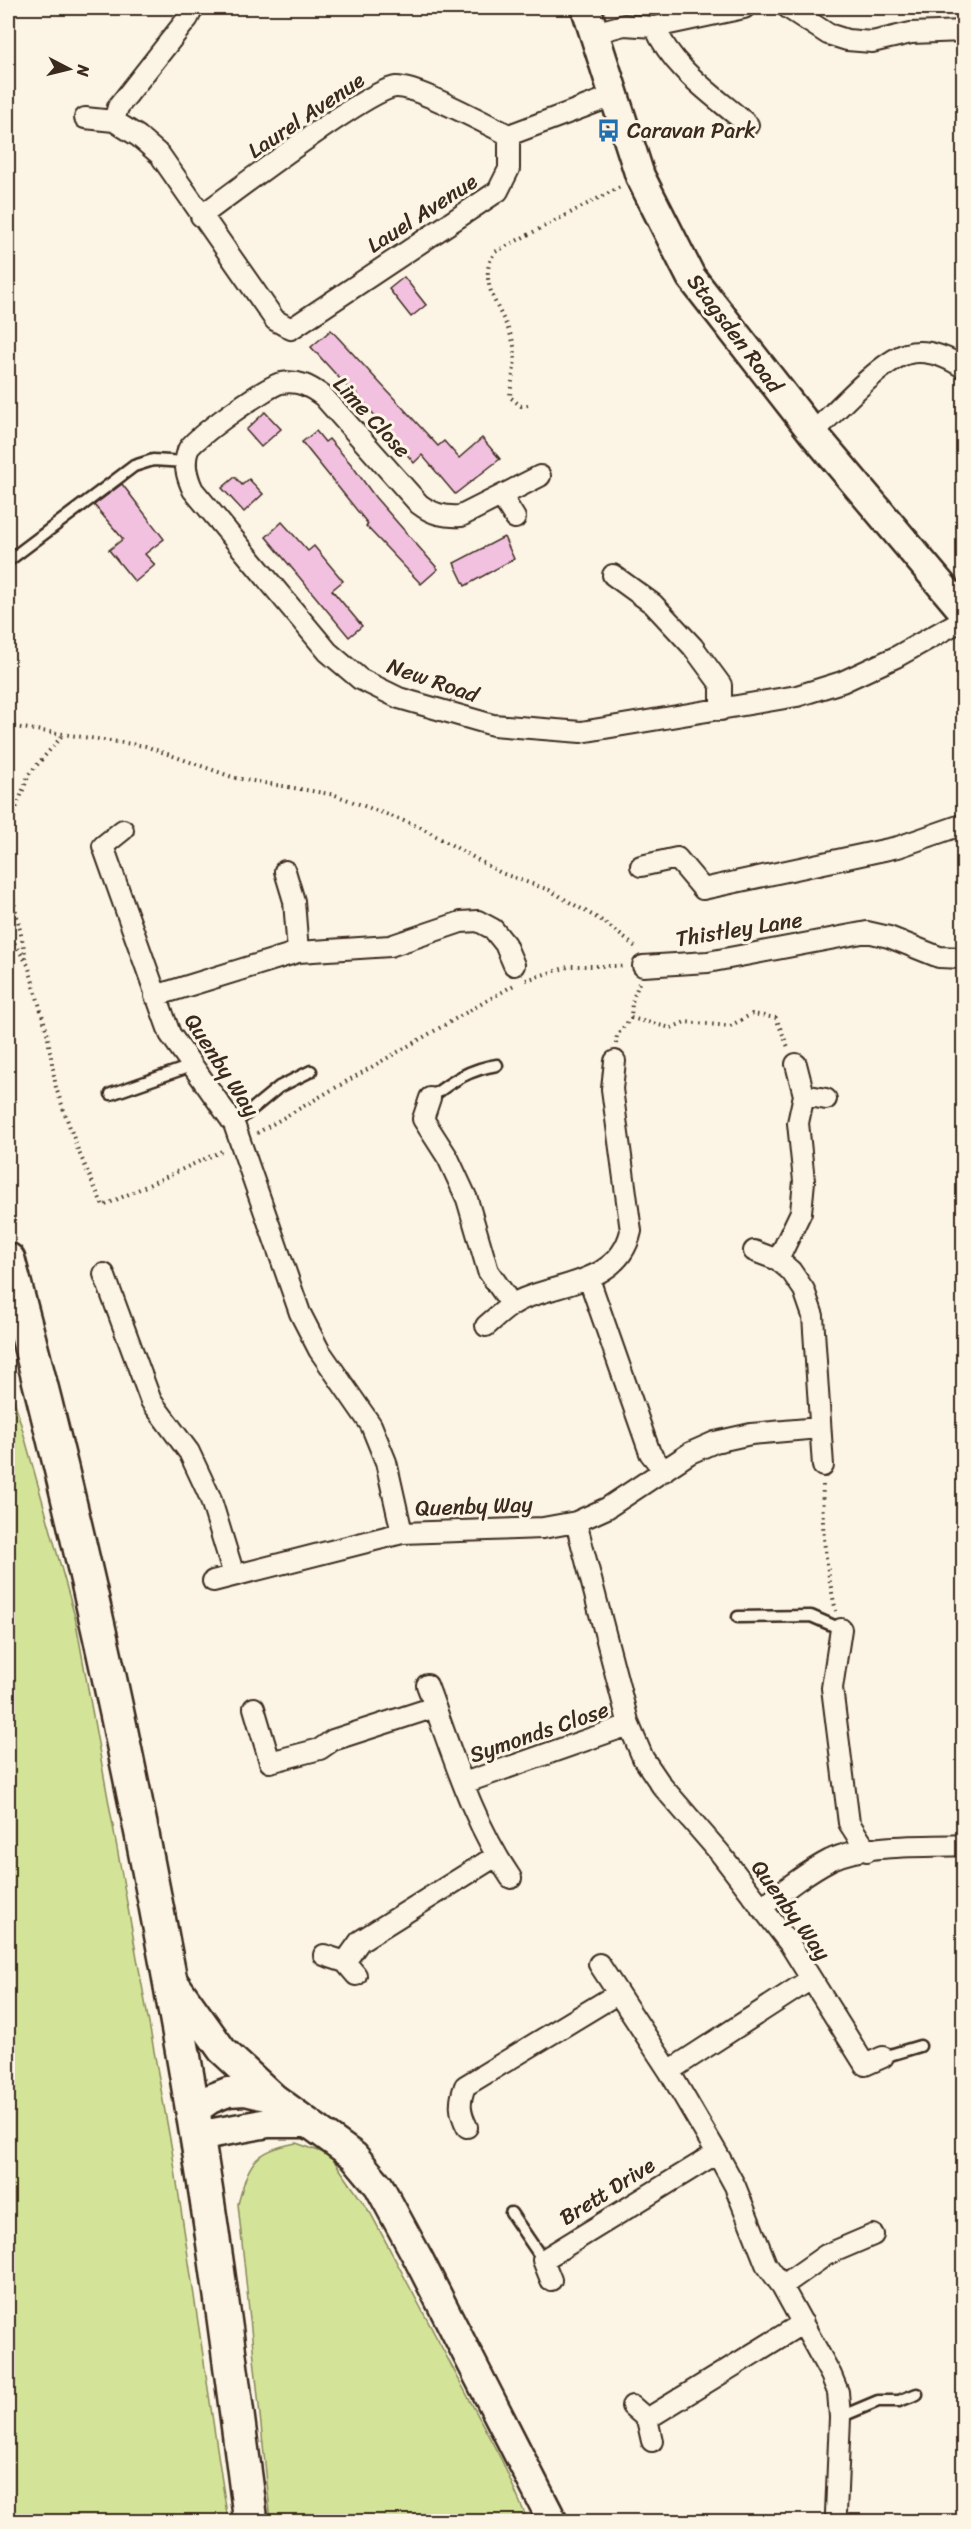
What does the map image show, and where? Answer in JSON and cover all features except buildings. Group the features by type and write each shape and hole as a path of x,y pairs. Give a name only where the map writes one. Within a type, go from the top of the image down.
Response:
{"highway":[{"path":"8,1260 35,1363 100,1640 169,1975 195,2123 251,2522"}],"street":[{"path":"114,121 118,106 188,18 193,8"},
{"path":"590,20 624,26 655,27 744,8"},
{"path":"788,8 828,34 847,40 872,42 911,33 963,31"},
{"name":"Stagsden Road","path":"590,20 640,176 691,278 813,433 963,612"},
{"path":"655,27 661,43 685,71 748,125"},
{"name":"Laurel Avenue","path":"201,216 349,111 394,87 418,92 509,135"},
{"path":"509,135 613,96"},
{"path":"85,118 114,121 138,136 160,155 201,216"},
{"name":"Lauel Avenue","path":"201,216 275,320 291,329 498,191 509,169 509,135"},
{"path":"813,433 881,369 905,354 926,351 963,368"},
{"name":"Lime Close","path":"186,462 189,447 206,430 278,383 292,382 307,384 323,396 419,504 430,513 448,517 461,516 540,476"},
{"name":"New Road","path":"186,462 187,475 193,490 328,652 360,680 399,698 493,725 570,732 633,725 797,696 842,682 896,657 963,619"},
{"path":"502,497 515,518"},
{"path":"614,575 653,604 693,647 721,685 721,710"},
{"path":"641,866 677,858 703,889 898,847 963,824"},
{"name":"Quenby Way","path":"123,830 103,846 170,1034 238,1133 300,1312 319,1350 370,1425 386,1462 402,1533 543,1528 576,1522 630,1725 643,1758 662,1786 720,1853 789,1943 865,2065 883,2056"},
{"path":"285,871 294,901 298,952"},
{"path":"155,996 298,952 390,946 461,922 478,921 494,929 505,944 516,974"},
{"name":"Thistley Lane","path":"644,966 708,962 867,932 889,937 939,957 963,958"},
{"path":"486,1326 526,1297 589,1279 617,1262 628,1243 631,1231 612,1089 615,1061"},
{"path":"778,1260 801,1212 804,1181 798,1124 804,1095 796,1064"},
{"path":"804,1095 826,1099"},
{"path":"430,1098 423,1119 448,1158 467,1199 488,1271 512,1305"},
{"path":"754,1251 778,1260 791,1271 804,1290 813,1316 823,1466"},
{"path":"104,1274 150,1401 189,1452 210,1497 234,1575"},
{"path":"589,1279 650,1453 664,1471"},
{"path":"576,1522 607,1508 690,1453 715,1442 751,1434 819,1428"},
{"path":"213,1581 402,1533"},
{"path":"841,1629 832,1688 849,1822 867,1851"},
{"name":"Symonds Close","path":"427,1685 474,1812 496,1857 511,1878"},
{"path":"254,1708 270,1761 320,1749 333,1740 435,1707"},
{"name":"Symonds Close","path":"464,1783 630,1725"},
{"path":"761,1908 793,1883 832,1859 867,1851 963,1845"},
{"path":"324,1955 350,1969 360,1941 496,1857"},
{"path":"599,1965 669,2071 717,2153 735,2186 766,2264 782,2286 831,2375 838,2392 840,2417 836,2513"},
{"path":"169,1975 222,2050 274,2098 354,2156 379,2186 552,2521"},
{"path":"669,2071 811,1979"},
{"path":"467,2127 460,2115 459,2101 465,2086 617,1994"},
{"path":"195,2123 210,2099 228,2092 244,2091 274,2098"},
{"path":"195,2123 306,2123"},
{"name":"Brett Drive","path":"543,2260 717,2153"},
{"path":"782,2286 826,2255 873,2235"},
{"path":"543,2260 551,2280"},
{"path":"647,2419 802,2323"},
{"path":"632,2406 647,2419 652,2441"}],"lane":[{"path":"8,561 134,466 153,460 186,462"},
{"path":"430,1098 455,1078 477,1068 497,1065"},
{"path":"111,1094 191,1066"},
{"path":"238,1133 279,1088 310,1071"},
{"path":"738,1617 811,1616 841,1629"},
{"path":"883,2056 920,2046"},
{"path":"511,2213 543,2260"},
{"path":"840,2417 878,2401 899,2401 917,2394"}],"path":[{"path":"528,405 521,406 510,397 515,357 513,342 488,285 489,261 495,252 640,176"},
{"path":"8,726 145,746 235,777 335,795 420,827 501,873 549,890 604,922 641,951 644,966 632,1002 631,1018 616,1035 615,1061"},
{"path":"8,830 29,774 64,734"},
{"path":"8,875 28,965 47,1032 56,1088 103,1206 238,1133 516,974 571,966 644,966"},
{"path":"8,933 28,965"},
{"path":"631,1018 671,1028 685,1022 730,1026 752,1014 776,1018 796,1064"},
{"path":"823,1466 821,1529 827,1575 841,1629"}],"green space":[{"path":"8,1378 75,1617 172,2150 228,2521 8,2521"},
{"path":"296,2143 330,2155 371,2214 502,2461 528,2521 271,2521 238,2204 246,2178 255,2161 270,2151"}],"place":[{"name":"Caravan Park","path":"609,130"}]}
